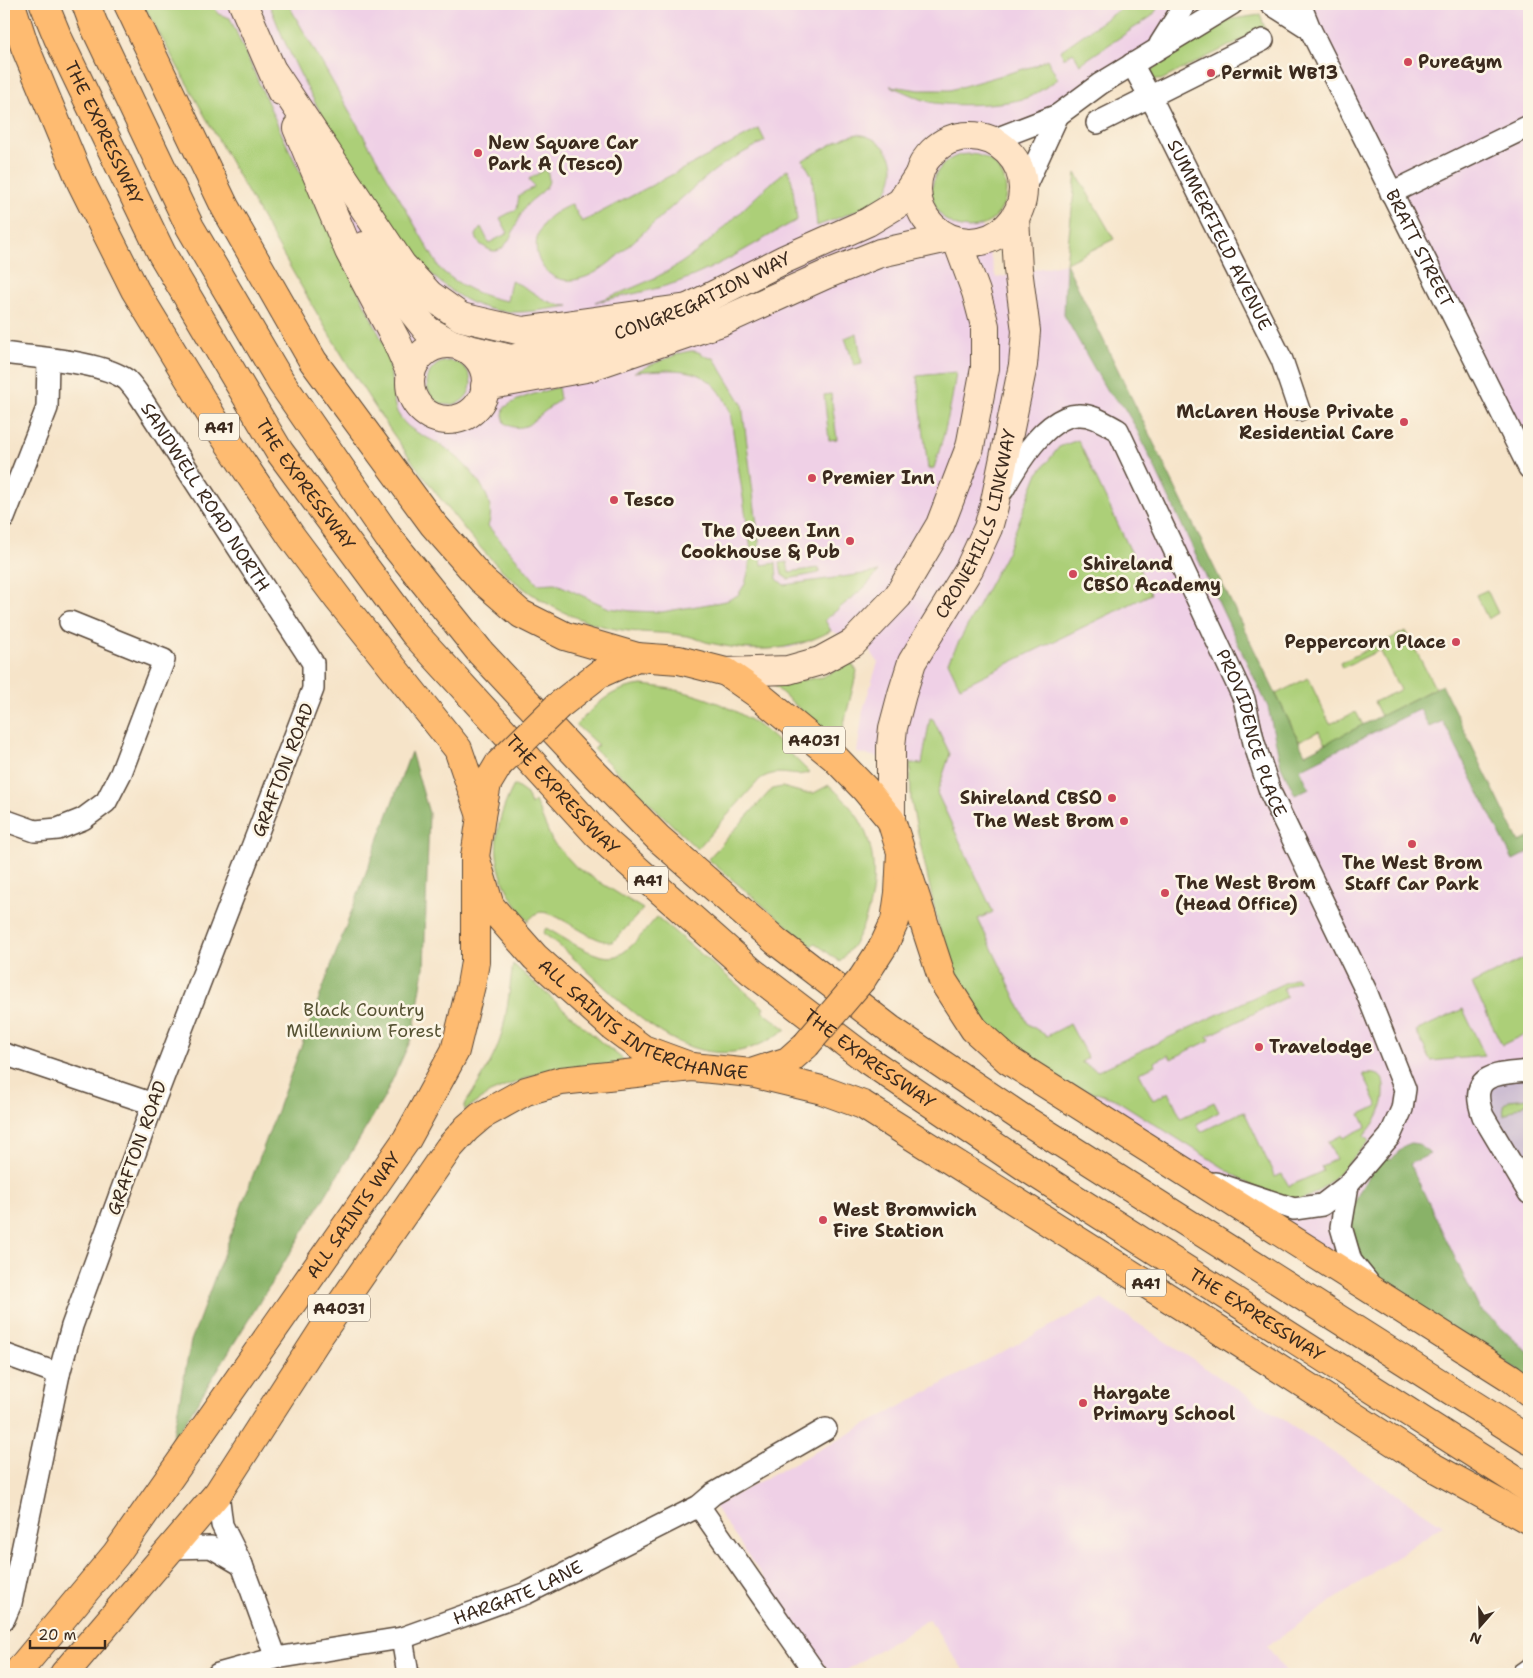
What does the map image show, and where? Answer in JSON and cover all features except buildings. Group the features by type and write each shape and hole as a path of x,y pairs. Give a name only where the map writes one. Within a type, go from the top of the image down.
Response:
{"highway":[{"name":"A41","path":"11,4 26,47 81,182 135,290 222,433 291,536 339,600 458,749 481,816"},
{"name":"THE EXPRESSWAY","path":"44,4 58,38 162,254 279,451 414,633 596,834 751,971 869,1061 1027,1168 1529,1489"},
{"name":"THE EXPRESSWAY","path":"86,4 93,23 190,228 281,382 388,537 481,653 644,824 777,942 890,1029 1019,1116 1529,1440"},
{"path":"128,4 225,207 313,361 433,524 482,580 522,614 565,636 637,658"},
{"name":"ALL SAINTS INTERCHANGE","path":"637,658 679,660 726,672 756,693 835,758 866,789 892,820 901,852 900,893 895,921 884,945 862,978 806,1045 788,1061 751,1073 692,1068 643,1049 612,1026 535,957 490,906 475,857 487,784 499,764 558,706 599,674 637,658"},
{"path":"901,852 943,981 974,1029 1008,1060 1377,1292 1511,1378 1529,1392"},
{"name":"ALL SAINTS WAY","path":"16,1674 116,1554 407,1139 455,1051 471,985 475,962 475,857"},
{"name":"A4031","path":"64,1674 218,1493 327,1325 449,1148 466,1128 488,1112 526,1091 561,1081 692,1068"},
{"name":"A41","path":"751,1073 822,1090 862,1105 1232,1337 1431,1466 1529,1520"}],"street":[{"name":"CONGREGATION WAY","path":"243,4 349,251 396,340 411,374"},
{"name":"CRONEHILLS LINKWAY","path":"1157,49 1184,4"},
{"name":"CRONEHILLS LINKWAY","path":"993,140 1058,115 1100,84 1232,4"},
{"path":"1271,4 1310,29"},
{"name":"BRATT STREET","path":"1300,4 1310,29 1391,193 1521,429 1529,468"},
{"path":"1096,124 1263,40"},
{"name":"SUMMERFIELD AVENUE","path":"1132,64 1150,96 1282,360 1299,410"},
{"path":"274,73 402,265 430,295 461,317 522,330 688,308"},
{"name":"CRONEHILLS LINKWAY","path":"892,820 891,746 893,728 912,662 969,569 988,528 994,506 1023,364 1026,332 1018,270 1015,218 1019,210 1023,191 1058,115"},
{"path":"1391,193 1529,126"},
{"name":"CRONEHILLS LINKWAY","path":"726,672 788,670 820,661 853,643 898,596 940,525 970,447 985,368 986,326 976,292 952,239 935,230 921,212 916,189 918,176 923,162 935,147 947,140 967,135 979,136 993,140 1012,156 1022,177 1023,191"},
{"name":"CONGREGATION WAY","path":"315,172 379,270 427,330 458,346 471,352 482,364 485,386 482,398 472,411 459,417 444,419 428,414 417,404 411,390 411,374 416,361 430,348 442,344 458,346 511,359 596,341 688,308 785,259 868,222 901,202 918,176"},
{"path":"952,239 975,242 988,239 1006,228 1015,218"},
{"name":"CONGREGATION WAY","path":"485,386 586,368 721,322 880,252 952,239"},
{"name":"SANDWELL ROAD NORTH","path":"4,354 99,368 113,372 128,381 141,398 313,662 313,689"},
{"path":"5,511 47,408 48,359"},
{"name":"PROVIDENCE PLACE","path":"994,506 1018,462 1038,439 1058,422 1076,415 1092,417 1118,430 1244,699 1254,743 1271,794 1366,991 1404,1089 1402,1109 1390,1136 1348,1185 1322,1205 1294,1209 1189,1174"},
{"path":"4,820 35,831 58,829 83,819 106,802 121,773 164,660 70,622"},
{"name":"GRAFTON ROAD","path":"4,1619 10,1603 59,1374 72,1326 153,1104 313,689"},
{"path":"4,1054 153,1104"},
{"path":"1529,1071 1498,1074 1487,1079 1478,1090 1478,1102 1482,1116 1529,1193"},
{"path":"1348,1185 1341,1227 1351,1261 1377,1292"},
{"path":"4,1354 59,1374"},
{"name":"HARGATE LANE","path":"218,1674 276,1658 402,1638 528,1593 699,1506 713,1494 826,1430"},
{"path":"218,1493 222,1525 242,1565 276,1658"},
{"path":"699,1506 816,1674"},
{"path":"172,1548 211,1547 242,1565"},
{"path":"402,1638 408,1674"},
{"path":"1522,1674 1529,1669"}],"shaded area":[{"path":"143,4 1204,4 1198,12 1157,49 1058,115 973,191 996,278 1066,263 1305,755 1442,685 1519,842 1529,838 1529,1392 1073,1102 1082,1075 1021,1036 938,898 910,763 857,753 863,710 878,662 866,645 831,631 789,648 750,650 706,642 688,636 619,629 596,624 546,603 510,578 472,538 406,454 349,368"},
{"path":"1292,4 1529,4 1529,468"},
{"path":"1529,1071 1529,1193 1478,1089"},
{"name":"Hargate Primary School","path":"1101,1299 1443,1525 1267,1646 1288,1674 966,1674 929,1619 840,1674 830,1674 714,1506"}],"green space":[{"path":"143,4 213,4 218,14 230,18 284,139 385,346 397,413 409,427 444,447 471,471 485,492 489,504 488,526 538,584 555,583 609,608 631,611 662,612 726,601 738,595 745,584 751,550 730,412 722,396 713,385 703,377 691,372 665,370 634,372 681,353 696,351 714,358 742,404 762,565 776,563 777,579 784,585 878,572 865,587 825,620 831,631 800,644 770,649 754,649 723,646 689,636 615,629 566,613 527,591 512,579 485,552 436,493 370,400 292,270"},
{"path":"269,4 288,4 440,269 463,286 489,297 507,301 511,281 544,300 569,306 526,312 493,310 460,297 430,273 395,231 339,144 299,72"},
{"path":"1127,4 1161,4 1152,16 1080,64 1073,52 1064,58 1060,51"},
{"path":"1260,15 1265,28 1161,80 1153,80 1150,76 1150,71 1156,66 1216,27 1232,19"},
{"path":"1047,59 1058,79 1040,91 1020,100 980,104 939,104 890,86 919,90 950,90 1034,66"},
{"path":"759,129 765,141 716,169 616,257 595,273 579,279 567,280 556,278 541,264 537,255 536,244 538,234 544,223 556,212 572,204 582,222"},
{"path":"858,134 878,142 888,153 893,168 890,184 885,194 876,201 817,226 812,176 803,160 845,137"},
{"path":"969,154 983,157 995,165 1003,177 1006,191 1003,205 995,217 983,225 969,228 955,225 943,217 935,205 932,191 935,177 943,165 955,157"},
{"path":"546,169 549,178 548,184 526,206 506,244 501,249 495,251 480,244 476,235 481,227 489,243 508,233 500,218 517,209 519,195 534,187 529,179"},
{"path":"788,169 792,182 797,220 694,276 658,288 595,302 645,282 680,264 704,246"},
{"path":"1076,173 1114,239 1066,263"},
{"path":"1066,263 1305,754 1442,685 1519,842 1529,838 1529,852 1513,860 1443,721 1429,727 1420,709 1300,769 1309,788 1295,795 1281,766 1268,707 1135,426 1123,406 1107,391 1064,315"},
{"path":"857,333 862,363 854,365 845,338"},
{"path":"453,361 465,367 470,374 470,392 465,399 458,404 445,405 437,402 430,395 427,379 430,371 437,364"},
{"path":"956,372 941,444 934,468 928,469 917,376"},
{"path":"558,387 560,399 528,425 516,427 505,423 504,408 523,398"},
{"path":"831,394 837,439 829,440 824,395"},
{"path":"1078,440 1151,594 960,687 948,662 1007,552 1037,475 1059,447"},
{"path":"787,562 789,572 819,568 819,573 788,579 782,575 780,563"},
{"path":"1487,590 1498,613 1488,619 1476,595"},
{"path":"1406,631 1435,688 1381,716 1374,702 1400,690 1380,650 1342,668 1340,663"},
{"path":"851,663 857,671 839,744 773,685 822,677"},
{"path":"1308,678 1330,724 1356,712 1363,725 1326,744 1319,731 1299,741 1276,694"},
{"path":"642,685 677,690 694,695 744,716 773,737 809,772 798,775 774,774 760,779 697,849 594,749 598,745 576,725 605,698 621,690"},
{"path":"930,718 933,719 950,754 937,793 993,912 978,919 1028,1024 1047,1036 1070,1024 1088,1058 1081,1062 1098,1071 1297,977 1299,981 1283,988 1287,997 1208,1036 1210,1040 1171,1059 1169,1055 1154,1062 1155,1065 1139,1073 1153,1100 1169,1092 1181,1118 1214,1102 1219,1112 1197,1124 1201,1132 1244,1111 1275,1177 1282,1174 1289,1186 1323,1171 1321,1166 1336,1159 1328,1142 1342,1135 1343,1138 1366,1127 1360,1114 1378,1106 1363,1074 1378,1075 1383,1081 1384,1096 1379,1114 1364,1136 1369,1141 1335,1177 1315,1193 1295,1201 1284,1200 1265,1194 1115,1099 1064,1083 1024,1056 986,1023 958,980 947,956 937,920 911,801 910,763 922,764"},
{"name":"Black Country Millennium Forest","path":"411,752 429,813 424,969 413,1035 384,1098 171,1445 191,1341"},
{"path":"514,785 527,794 531,805 535,801 552,841 577,868 643,909 613,942 594,937 544,912 537,913 528,921 516,904 506,888 497,856 500,822 505,804"},
{"path":"829,785 859,819 871,848 873,864 872,896 863,926 856,940 840,962 815,943 811,946 708,859 772,789 782,787 804,793 814,793"},
{"path":"657,917 760,1004 764,1008 762,1011 786,1029 750,1048 716,1052 684,1045 654,1028 625,1005 543,933 546,928 583,949 613,957 621,954 631,946"},
{"path":"1529,956 1529,1032 1502,1045 1472,984"},
{"path":"513,964 601,1042 628,1063 531,1076 490,1093 465,1110 464,1106 482,1078 497,1048 507,1007"},
{"path":"1463,1009 1485,1056 1431,1061 1416,1031"},
{"path":"1529,1098 1529,1101 1504,1116 1503,1105 1509,1100"},
{"path":"1411,1143 1418,1144 1430,1154 1410,1164 1479,1308 1529,1353 1529,1378 1383,1283 1361,1260 1356,1246 1352,1220 1353,1208 1357,1197 1369,1176 1386,1156 1391,1160 1404,1146"}],"place":[{"name":"PureGym","path":"1408,62"},
{"name":"Permit WB13","path":"1211,73"},
{"name":"New Square Car Park A (Tesco)","path":"478,153"},
{"name":"McLaren House Private Residential Care","path":"1404,422"},
{"name":"Premier Inn","path":"812,478"},
{"name":"Tesco","path":"614,500"},
{"name":"The Queen Inn Cookhouse & Pub","path":"850,541"},
{"name":"Shireland CBSO Academy","path":"1073,574"},
{"name":"Peppercorn Place","path":"1456,642"},
{"name":"Shireland CBSO","path":"1112,798"},
{"name":"The West Brom","path":"1124,821"},
{"name":"The West Brom Staff Car Park","path":"1412,844"},
{"name":"The West Brom (Head Office)","path":"1165,893"},
{"name":"Travelodge","path":"1259,1047"},
{"name":"West Bromwich Fire Station","path":"823,1220"},
{"name":"Hargate Primary School","path":"1083,1403"}]}
